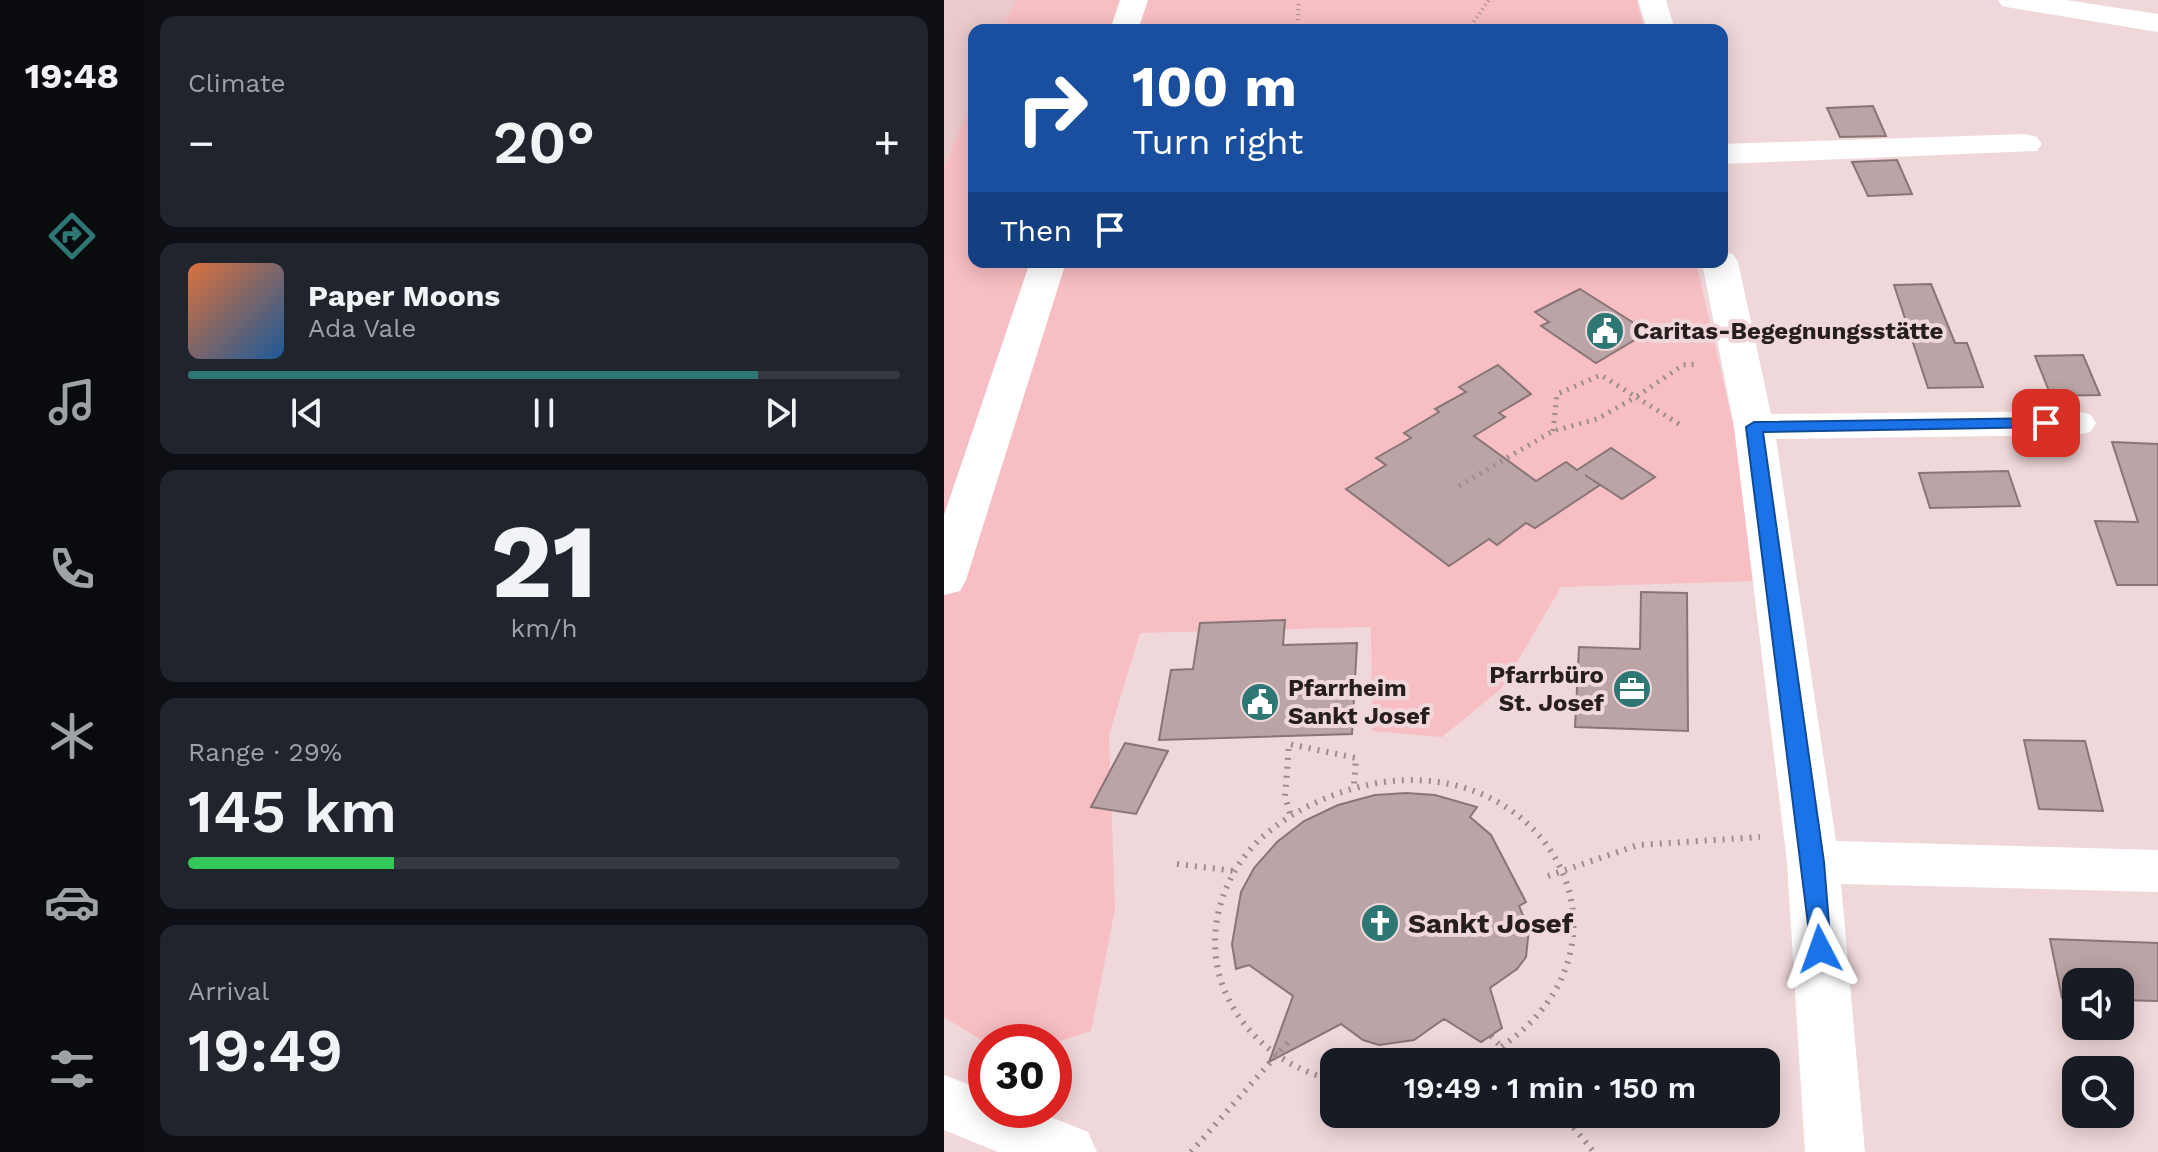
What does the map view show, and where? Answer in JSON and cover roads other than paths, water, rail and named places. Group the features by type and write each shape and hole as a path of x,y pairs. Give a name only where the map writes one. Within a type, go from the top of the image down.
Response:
{"street":[{"path":"1126,24 1134,0"},
{"path":"1652,0 1659,24"},
{"path":"2012,0 2158,23"},
{"path":"1728,154 2026,144"},
{"path":"944,580 1046,268"},
{"path":"1721,268 1754,427 1811,848 1835,1152"},
{"path":"1754,427 2076,423"},
{"path":"1811,848 2158,871"},
{"path":"944,1102 1067,1152"}],"place":[{"name":"Caritas-Begegnungsstätte","path":"1605,331"},
{"name":"Pfarrbüro St. Josef","path":"1632,689"},
{"name":"Pfarrheim Sankt Josef","path":"1260,702"},
{"name":"Sankt Josef","path":"1380,923"}]}
